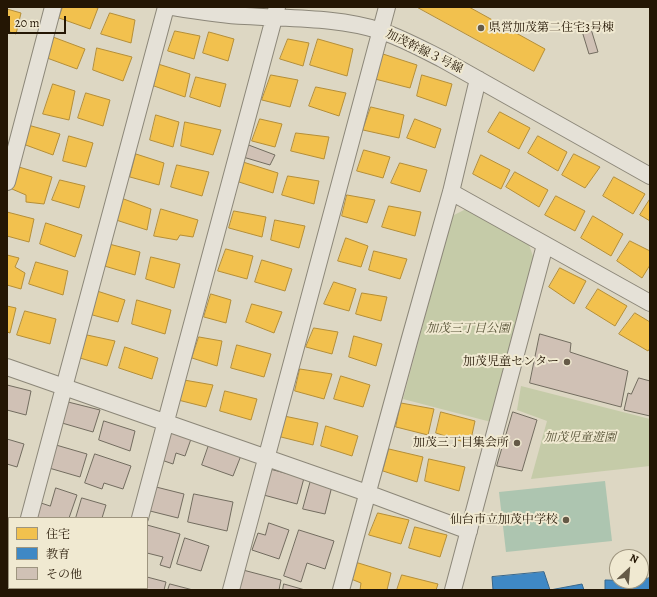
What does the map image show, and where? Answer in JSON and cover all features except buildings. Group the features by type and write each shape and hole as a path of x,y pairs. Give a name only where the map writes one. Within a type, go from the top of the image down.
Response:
{"street":[{"path":"7,182 53,7"},
{"path":"29,517 166,7"},
{"name":"加茂幹線３号線","path":"173,7 205,13 276,12 358,26 382,32 413,45 478,79 650,176"},
{"path":"231,590 382,32 387,7"},
{"path":"140,517 276,12"},
{"path":"341,590 451,192 478,79"},
{"path":"451,192 650,304"},
{"path":"453,590 545,245"},
{"path":"7,367 266,459 367,493 469,531"}],"green space":[{"name":"加茂三丁目公園","path":"466,209 529,245 534,259 491,422 403,399 452,216"},
{"name":"加茂児童遊園","path":"521,386 650,419 650,466 531,479 547,421 517,410"}],"shaded area":[{"path":"605,481 612,541 506,552 499,492"}],"place":[{"name":"県営加茂第二住宅3号棟","path":"481,28"},
{"name":"加茂児童センター","path":"567,362"},
{"name":"加茂三丁目集会所","path":"517,443"},
{"name":"仙台市立加茂中学校","path":"566,520"}]}
